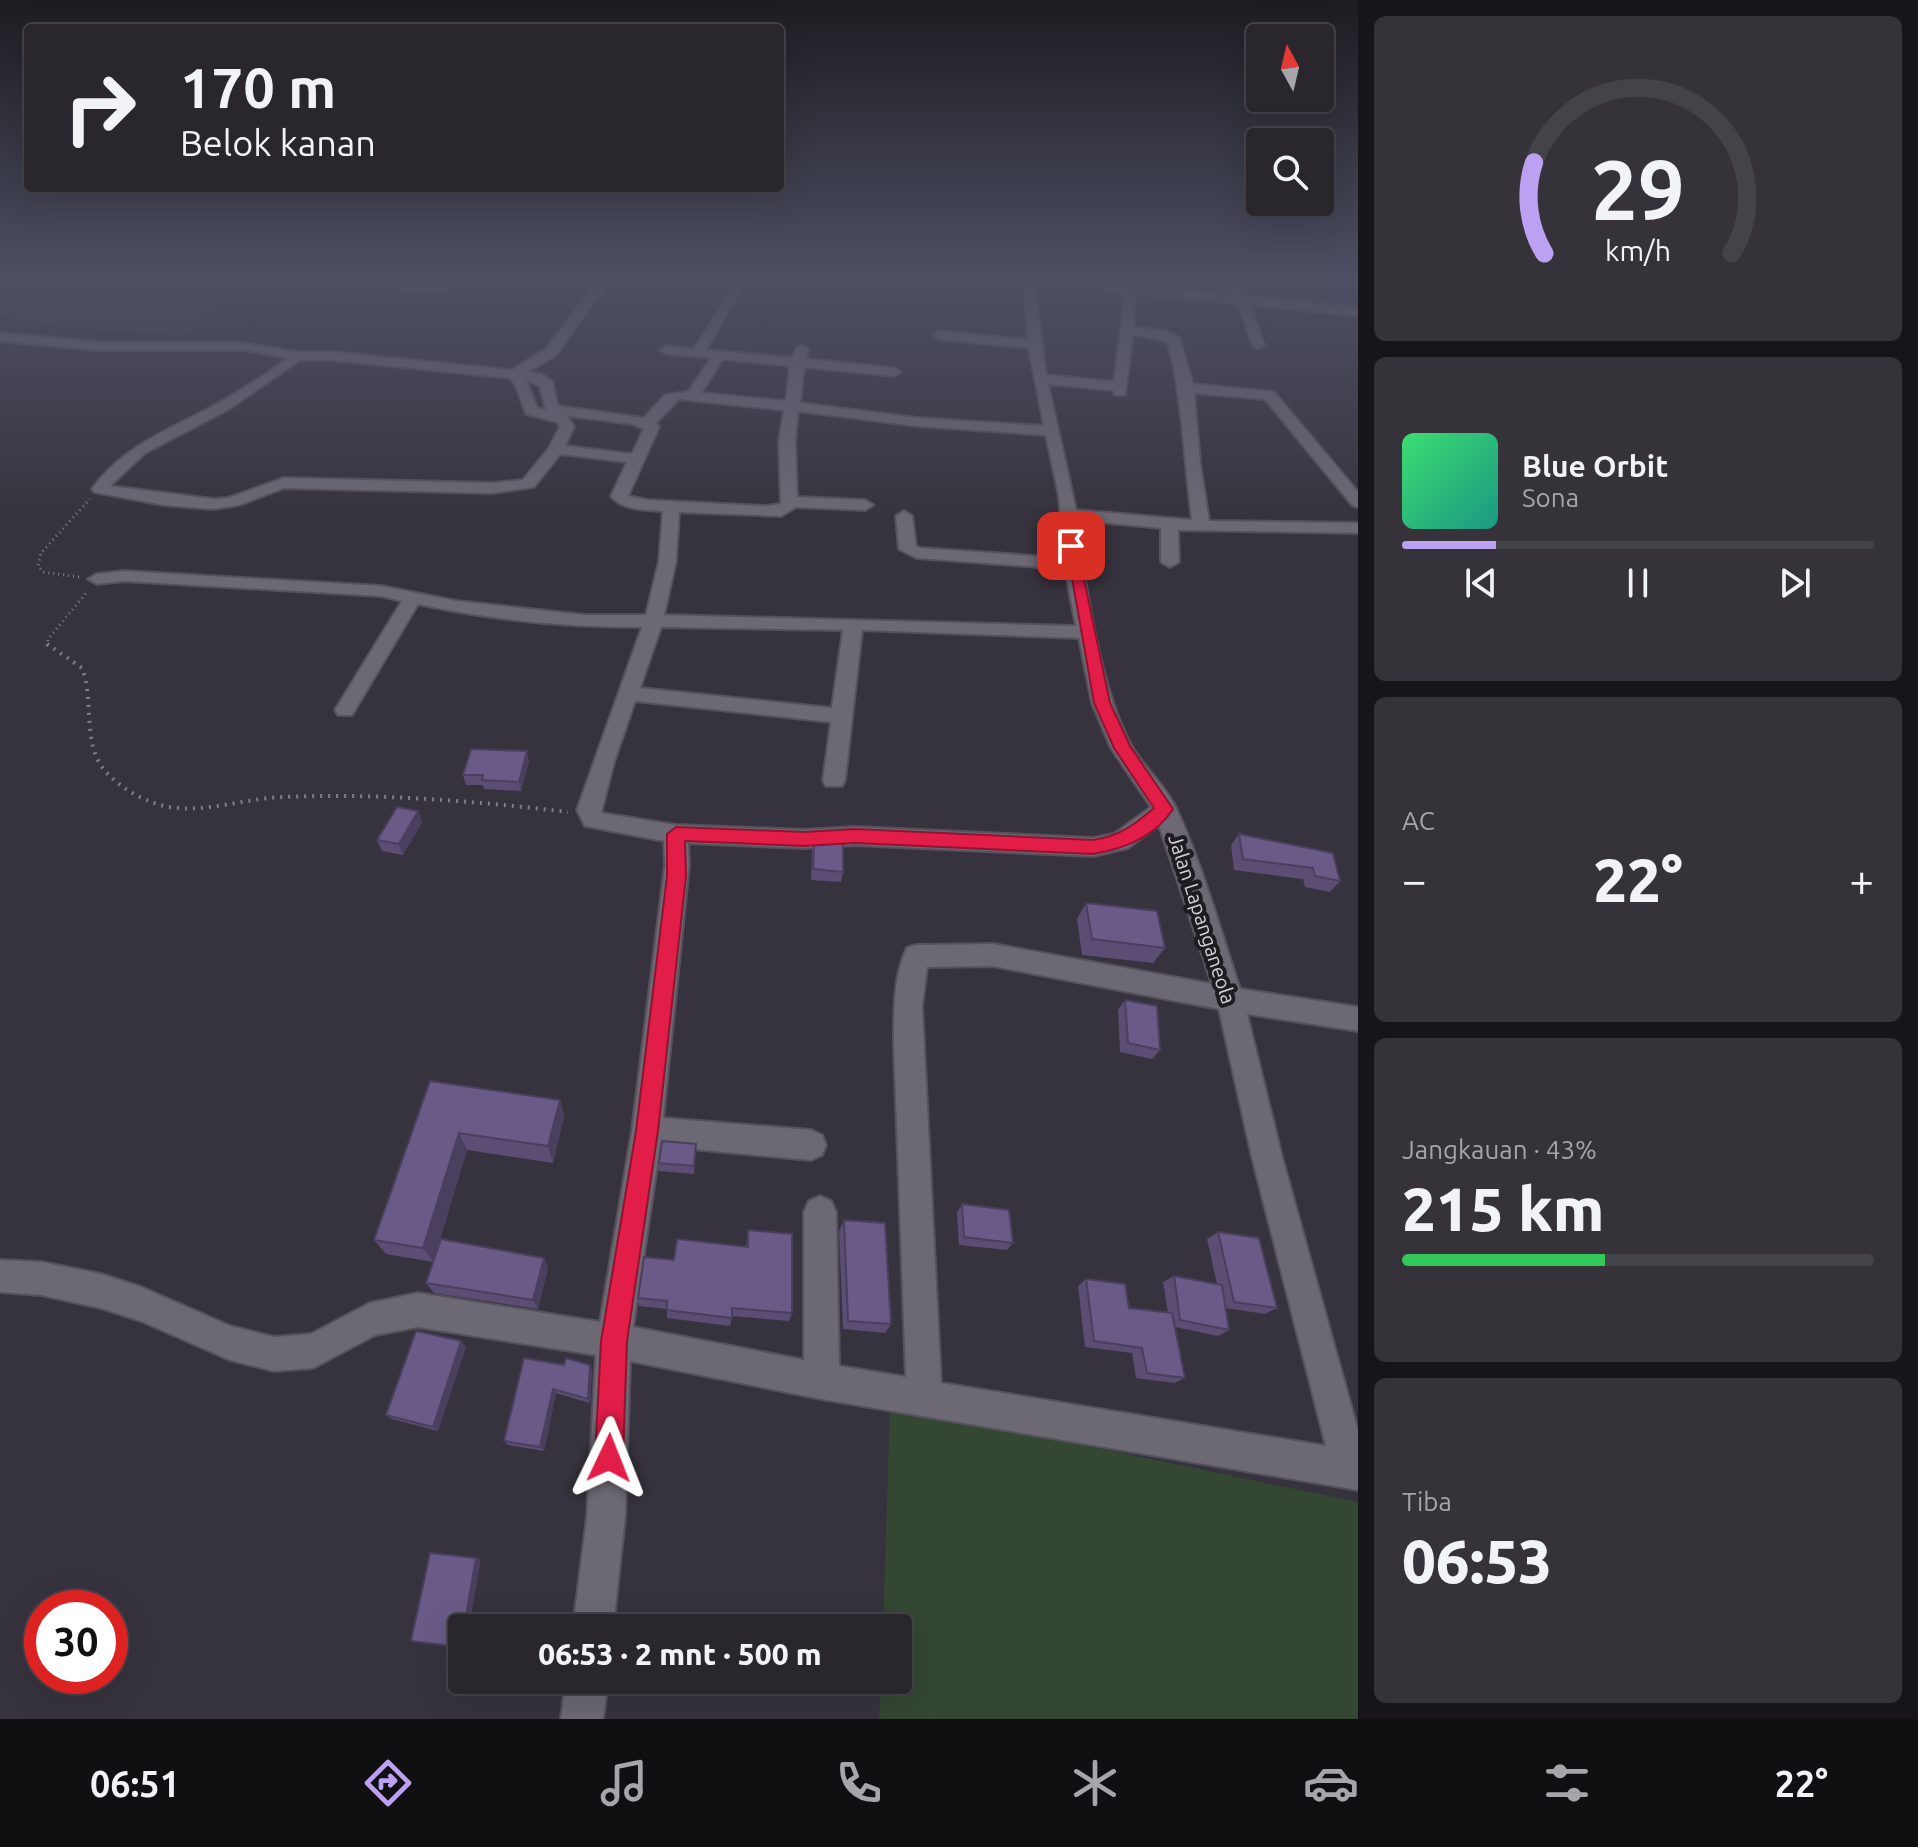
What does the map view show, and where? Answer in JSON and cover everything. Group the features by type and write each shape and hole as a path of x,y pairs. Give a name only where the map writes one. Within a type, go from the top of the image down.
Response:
{"street":[{"path":"295,357 224,406 133,454 114,470 100,489 222,504 269,484 284,483 516,487 532,481 567,432 566,422 531,411 523,385 514,375"},
{"path":"344,357 543,380 547,384 550,406 556,410 647,424 652,430 619,496 622,500 671,507 781,511 787,509 789,502 787,441 800,357"},
{"path":"514,375 543,357"},
{"path":"693,395 718,357"},
{"path":"812,357 894,372"},
{"name":"Jalan Lapanganeola","path":"1037,357 1067,496 1073,564 1102,703 1115,736 1165,809 1194,886 1230,999 1267,1157 1354,1470"},
{"path":"1041,379 1121,390 1125,357"},
{"path":"1179,357 1187,388 1201,526"},
{"path":"1187,388 1269,395 1358,502"},
{"path":"647,424 673,396 693,395 918,422 1051,431"},
{"path":"556,449 638,459"},
{"path":"789,502 865,505"},
{"path":"671,507 665,573 642,662 606,753 589,815 593,820 676,834 804,839 855,836 1093,847 1120,842 1165,809"},
{"path":"1067,514 1201,526 1358,528"},
{"path":"904,516 908,549 917,553 1073,564"},
{"path":"1169,524 1170,562"},
{"path":"97,579 124,576 365,590 456,607 585,621 758,621 1086,632"},
{"path":"345,710 412,599"},
{"path":"834,780 853,626"},
{"path":"628,694 841,716"},
{"path":"595,1614 606,1517 614,1341 647,1131 676,876 676,834"},
{"path":"924,1396 908,1057 908,1006 916,956 993,955 1230,999 1358,1019"},
{"path":"647,1131 811,1145"},
{"path":"820,1212 822,1381"},
{"path":"0,1276 37,1276 112,1293 205,1333 275,1354 309,1353 326,1347 363,1323 390,1314 418,1310 614,1341 822,1381 1354,1470"},
{"path":"582,1719 585,1694"}],"path":[{"path":"97,579 43,572 38,566 41,553 61,528 100,489"},
{"path":"97,579 48,639 47,646 52,652 69,658 82,668 89,697 90,735 99,763 118,781 157,805 184,808 280,797 419,799 495,803 589,815"}],"green space":[{"path":"890,1405 1358,1502 1358,1719 879,1719 880,1694 912,1694 912,1614 883,1614"}],"building":[{"path":"471,749 527,751 519,782 482,780 483,775 463,775"},
{"path":"397,807 418,811 399,844 377,840"},
{"path":"1239,834 1333,853 1340,881 1315,876 1313,868 1243,859"},
{"path":"814,841 843,844 843,872 813,869"},
{"path":"1086,903 1157,911 1165,948 1092,939"},
{"path":"1125,1000 1157,1006 1160,1050 1128,1043"},
{"path":"430,1081 560,1100 548,1146 459,1133 423,1248 374,1240"},
{"path":"662,1141 696,1144 694,1166 659,1163"},
{"path":"962,1204 1009,1210 1013,1243 964,1237"},
{"path":"844,1220 885,1223 891,1324 848,1321"},
{"path":"748,1230 792,1234 792,1313 732,1308 732,1318 667,1310 667,1301 638,1298 644,1257 674,1260 677,1239 748,1247"},
{"path":"1218,1232 1259,1238 1277,1308 1234,1302"},
{"path":"441,1239 544,1258 533,1300 426,1283"},
{"path":"1174,1276 1222,1285 1229,1330 1180,1320"},
{"path":"1086,1279 1125,1284 1129,1308 1172,1313 1185,1378 1147,1373 1142,1348 1094,1341"},
{"path":"416,1331 461,1341 433,1427 386,1415"},
{"path":"524,1358 564,1365 566,1358 590,1365 588,1399 553,1389 540,1447 504,1441"},
{"path":"430,1553 476,1558 466,1614 448,1614 448,1646 411,1641"}],"route":[{"path":"609,1458 614,1341 647,1131 676,876 676,834 804,839 855,836 1046,847 1108,846 1134,834 1165,809 1122,748 1102,703 1071,546"}]}
